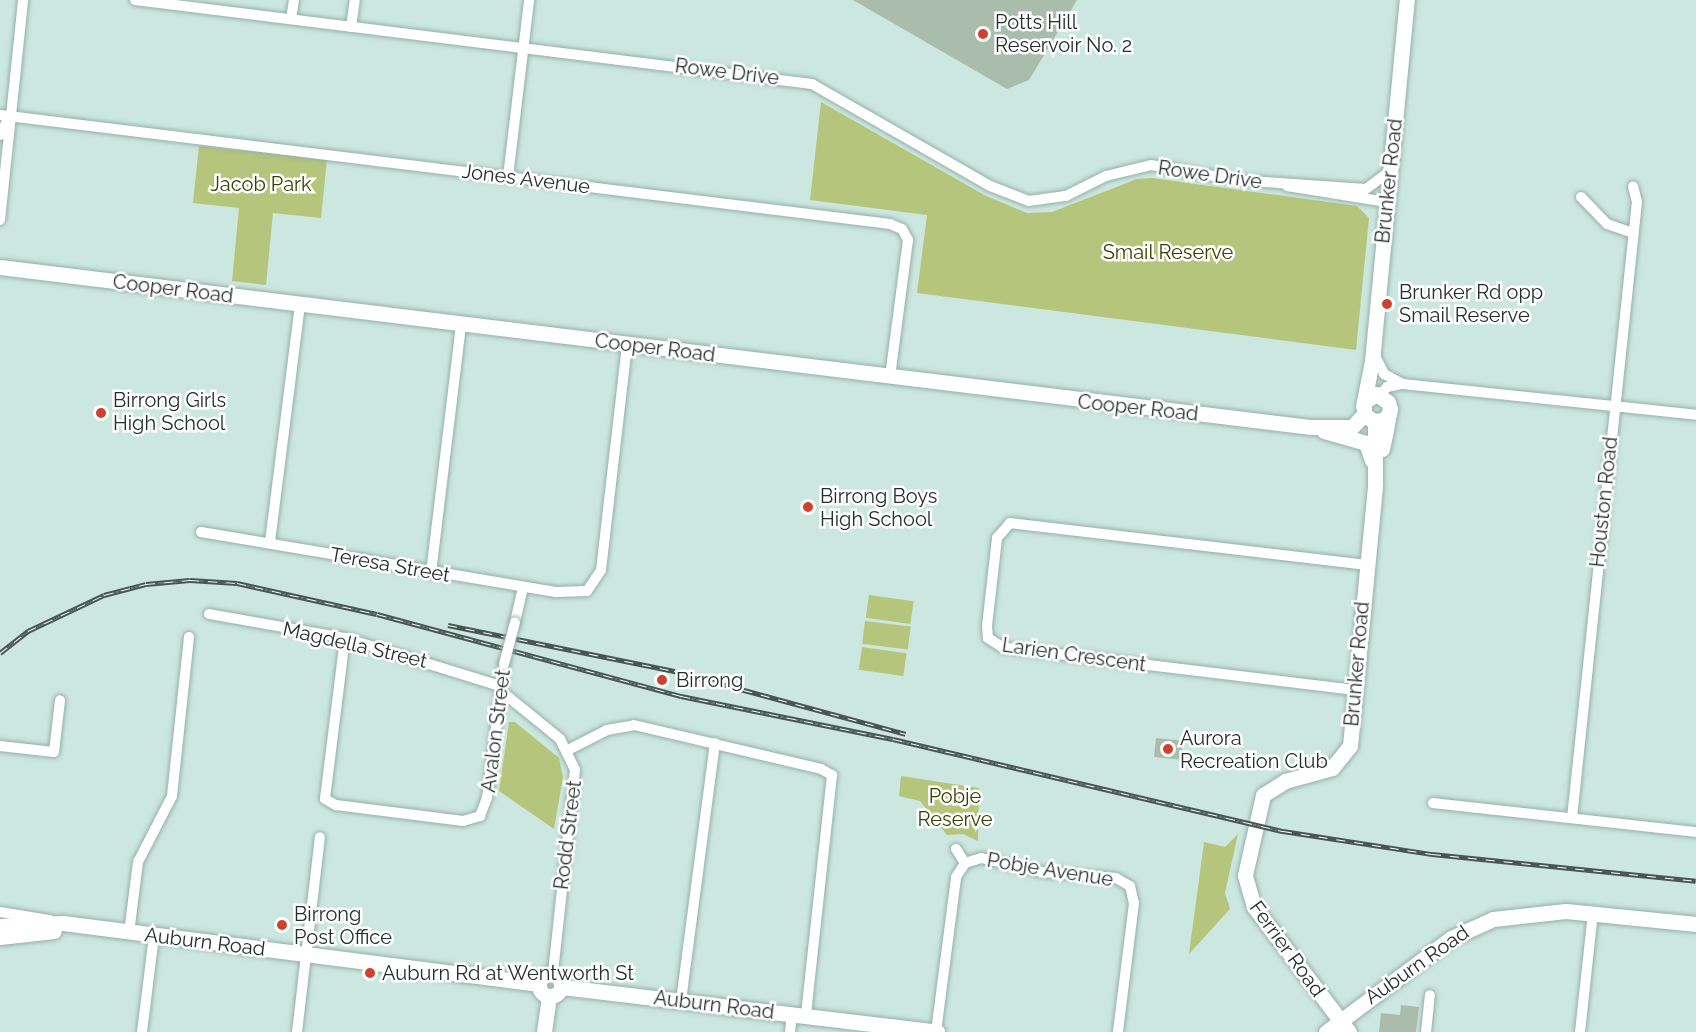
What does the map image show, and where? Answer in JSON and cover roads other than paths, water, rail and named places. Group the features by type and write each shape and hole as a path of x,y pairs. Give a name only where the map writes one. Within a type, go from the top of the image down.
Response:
{"main road":[{"name":"Brunker Road","path":"1375,484 1369,416 1407,0"},
{"name":"Cooper Road","path":"0,267 1311,427"},
{"name":"Brunker Road","path":"1267,790 1285,781 1321,774 1341,761 1350,746 1384,401 1373,356"},
{"path":"1369,416 1369,397 1384,401"},
{"path":"1311,427 1352,427 1369,416 1384,401"},
{"path":"1311,427 1369,446 1375,484"},
{"name":"Ferrier Road","path":"1267,790 1259,806 1246,859 1250,898 1345,1026"},
{"name":"Auburn Road","path":"1326,1032 1345,1026 1451,938 1478,924 1538,911 1696,924"},
{"name":"Auburn Road","path":"0,926 63,923 87,928 539,984"},
{"name":"Auburn Road","path":"0,937 87,928"},
{"path":"544,1032 549,997 557,980 545,974 539,984 549,997"},
{"name":"Auburn Road","path":"557,980 681,1001 937,1032"}],"street":[{"path":"0,135 6,117 23,0"},
{"name":"Rowe Drive","path":"135,0 812,84 1007,195 1029,201 1066,196 1106,176 1151,165 1387,202"},
{"path":"291,20 294,0"},
{"path":"351,27 355,0"},
{"path":"508,177 529,0"},
{"path":"0,220 11,136 6,117"},
{"name":"Jones Avenue","path":"6,117 508,177 902,229 908,240 890,376"},
{"name":"Rowe Drive","path":"1284,185 1366,189 1390,171"},
{"name":"Houston Road","path":"1572,818 1637,202 1633,186"},
{"path":"1581,197 1607,224 1633,233"},
{"path":"270,543 300,305"},
{"path":"430,573 461,324"},
{"name":"Teresa Street","path":"201,532 430,573 523,587 580,592 596,583 601,570 627,345"},
{"path":"1373,356 1384,374 1408,385"},
{"path":"1384,401 1387,387 1408,385 1696,415"},
{"name":"Larien Crescent","path":"1355,690 1002,647 988,638 987,626 997,538 1010,523 1367,565"},
{"name":"Avalon Street","path":"345,638 325,799 336,806 475,819 486,805 504,664 523,587"},
{"name":"Magdella Street","path":"208,614 345,638 500,689"},
{"path":"129,933 138,862 171,796 189,637"},
{"path":"500,689 568,750 607,730 634,725 821,769 832,775 834,784 799,1015 790,1032"},
{"path":"0,746 54,752 60,700"},
{"path":"681,1001 715,743"},
{"name":"Rodd Street","path":"557,980 576,780 568,750"},
{"path":"1433,803 1696,832"},
{"path":"297,1032 320,837"},
{"name":"Pobje Avenue","path":"956,849 965,863"},
{"name":"Pobje Avenue","path":"937,1032 956,877 965,863 981,858 1042,872 1116,878 1130,886 1134,903 1118,1032"},
{"name":"Auburn Road","path":"0,912 63,923"},
{"path":"1580,1032 1593,914"},
{"path":"142,1032 154,936"},
{"path":"1426,1032 1430,994"}],"railway":[{"path":"0,653 28,631 104,595 146,584 190,580 237,583 377,614 681,696 893,739 1283,831 1432,854 1696,881"},
{"path":"448,625 674,671 906,734"}],"place":[{"name":"Potts Hill Reservoir No. 2","path":"983,34"},
{"name":"Brunker Rd opp Smail Reserve","path":"1387,304"},
{"name":"Birrong Girls High School","path":"101,413"},
{"name":"Birrong Boys High School","path":"808,507"},
{"name":"Birrong","path":"662,680"},
{"name":"Aurora Recreation Club","path":"1168,749"},
{"name":"Birrong Post Office","path":"282,925"},
{"name":"Auburn Rd at Wentworth St","path":"370,973"}],"park label":[{"name":"Jacob Park","path":"261,184"},
{"name":"Smail Reserve","path":"1168,252"},
{"name":"Pobje Reserve","path":"955,808"}]}
